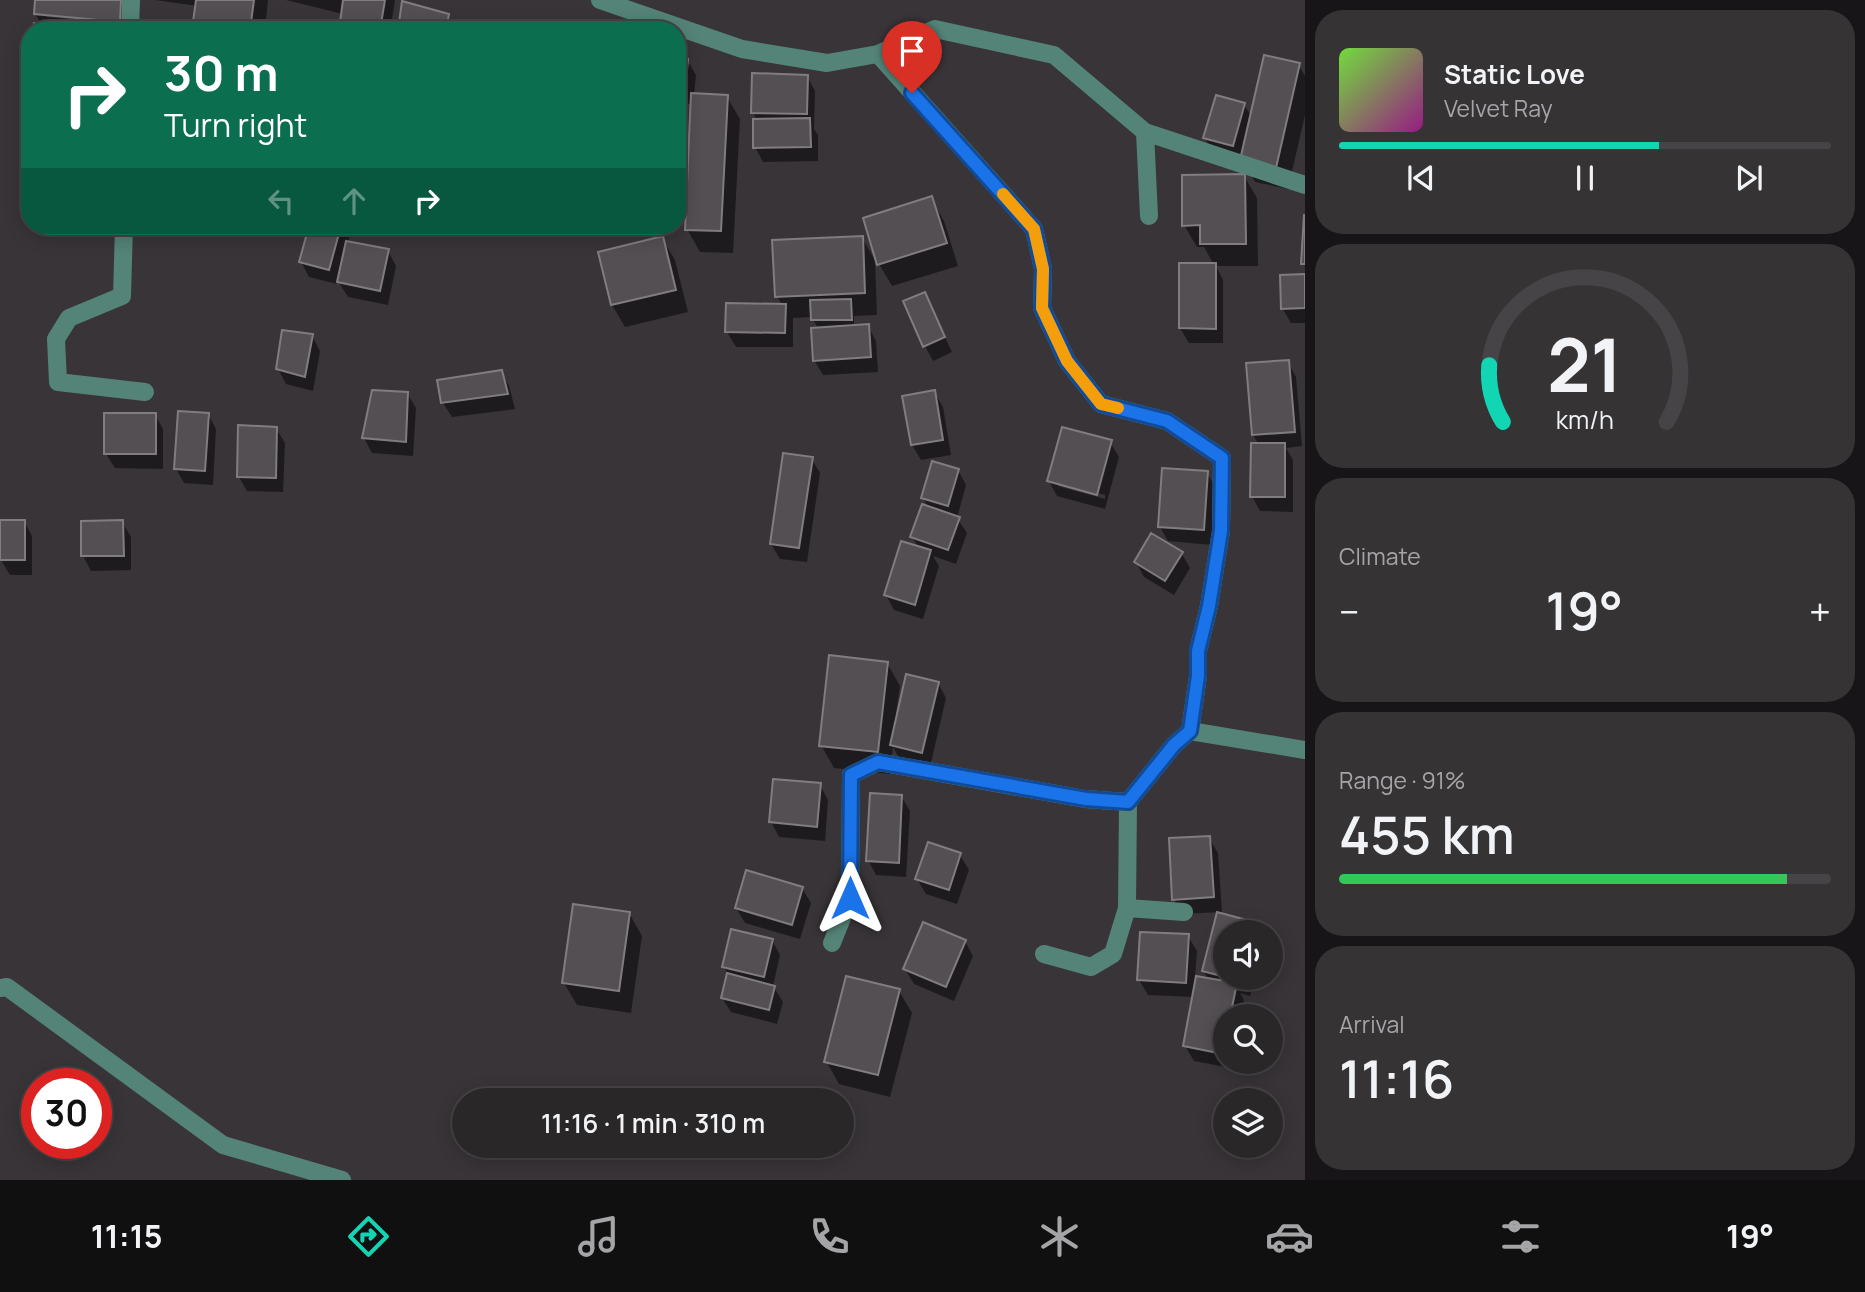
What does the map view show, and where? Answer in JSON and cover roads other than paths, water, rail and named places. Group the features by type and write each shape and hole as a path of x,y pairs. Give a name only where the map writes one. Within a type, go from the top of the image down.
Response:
{"street":[{"path":"130,21 131,0"},
{"path":"600,0 661,21"},
{"path":"686,30 742,49 827,63 877,54 935,29 1054,55 1145,132 1305,185"},
{"path":"877,54 1034,229 1043,269 1042,308 1067,361 1101,404 1167,421 1222,458 1221,531 1209,606 1198,651 1198,676 1190,731 1174,745 1128,802 1127,908 1113,954 1091,967 1044,954"},
{"path":"1145,132 1149,216"},
{"path":"124,235 122,296 69,318 56,339 58,382 145,392"},
{"path":"1190,731 1305,750"},
{"path":"832,943 850,898 851,775 860,770 878,762 1086,799 1128,802"},
{"path":"1127,908 1184,912"},
{"path":"0,988 6,987 223,1145 342,1180"}]}
